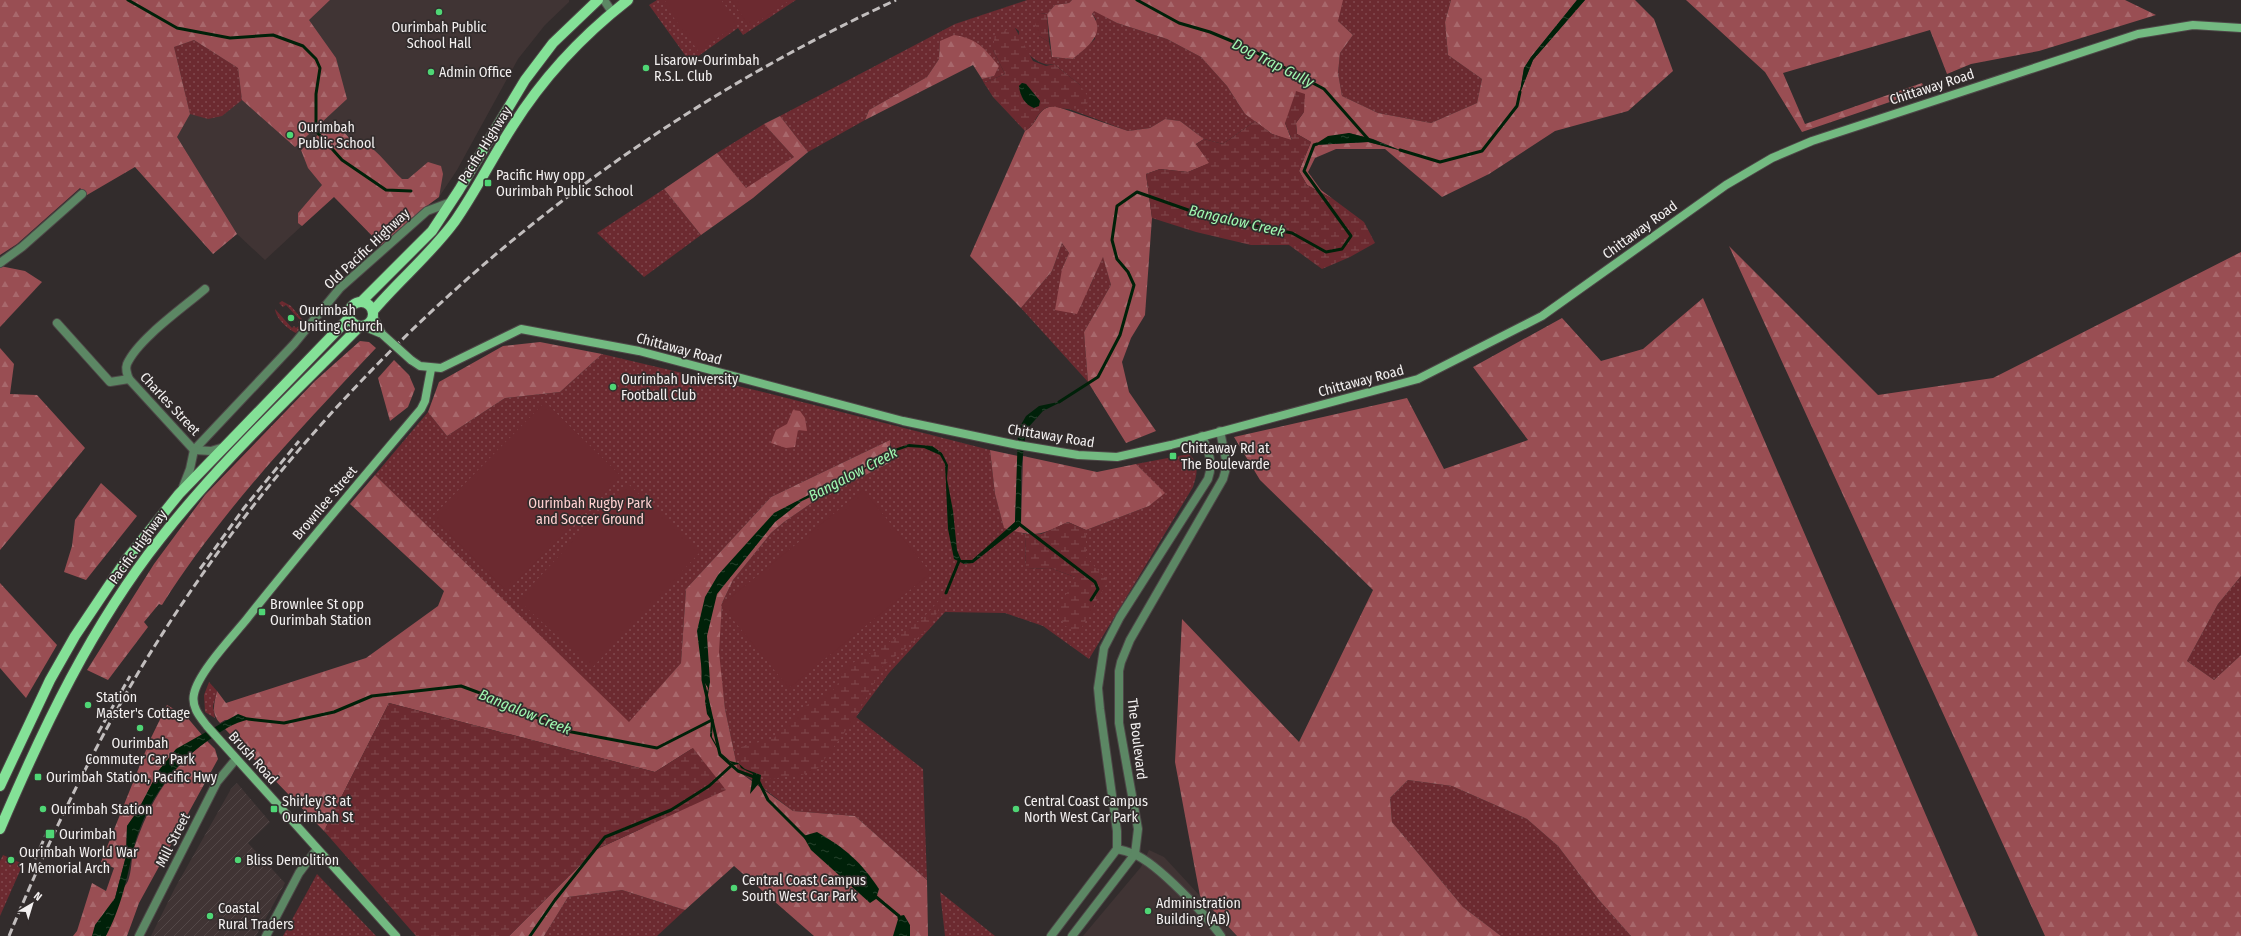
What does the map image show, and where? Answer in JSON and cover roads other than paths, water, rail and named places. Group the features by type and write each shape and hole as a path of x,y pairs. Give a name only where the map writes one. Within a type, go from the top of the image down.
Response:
{"main road":[{"name":"Pacific Highway","path":"362,301 421,243 451,202 525,80 553,44 598,0"},
{"name":"Pacific Highway","path":"373,314 429,253 455,220 512,126 541,86 574,50 625,1"},
{"name":"Chittaway Road","path":"432,369 451,364 521,329 639,351 903,421 1078,455 1117,457 1171,446 1220,431 1418,379 1542,316 1726,185 1772,158 1812,141 2138,34 2193,25 2241,28"},
{"path":"382,334 370,305 362,301 351,306 349,318 352,322 382,334 411,360 420,366 432,369"},
{"path":"362,326 370,322 373,314"},
{"name":"Pacific Highway","path":"1,781 50,680 75,636 126,560 179,494 349,318"},
{"name":"Pacific Highway","path":"0,828 48,724 68,686 103,622 144,560 179,515 218,470 362,326"},
{"name":"Brownlee Street","path":"193,700 199,682 220,653 314,535 421,409 425,401 432,369"},
{"name":"Brush Road","path":"193,700 198,714 207,726 396,936"}],"street":[{"path":"604,0 612,12"},
{"path":"0,263 22,247 82,194"},
{"name":"Old Pacific Highway","path":"194,450 294,344 340,288 427,211 451,202"},
{"path":"128,379 127,364 143,342 205,289"},
{"name":"Charles Street","path":"57,323 110,382 128,379 194,450 211,451 225,446"},
{"name":"The Boulevard","path":"1135,854 1138,829 1119,723 1119,671 1130,640 1223,479 1227,465 1220,431"},
{"path":"1051,936 1116,849 1118,831 1101,726 1099,695 1104,648 1120,617 1208,478 1212,460 1202,436"},
{"name":"Charles Street","path":"179,494 188,477 194,450"},
{"name":"Mill Street","path":"139,936 217,782 236,759"},
{"path":"266,936 299,873 317,849"},
{"path":"1116,849 1135,854 1153,867 1207,917 1221,936"},
{"path":"1072,936 1135,854"}],"water":[{"path":"1577,0 1585,0 1533,60 1519,96 1524,68 1531,57"},
{"path":"1022,83 1026,84 1040,101 1039,106 1034,108 1031,107 1024,100 1020,93 1019,86"},
{"path":"1349,133 1372,139 1402,151 1368,142 1314,145 1328,136"},
{"path":"1063,401 1043,411 1026,430 1021,471 1021,525 973,563 964,564 954,559 948,529 945,464 940,455 924,448 908,447 885,455 858,474 802,501 775,522 717,594 707,636 710,682 707,701 709,712 713,718 712,737 721,753 730,761 738,763 745,769 761,775 760,782 750,794 753,774 741,768 739,764 734,765 721,755 710,736 711,720 707,714 705,701 708,688 703,680 697,631 705,597 718,575 774,513 820,489 858,473 883,453 909,444 932,446 942,453 948,465 947,479 953,511 957,550 961,560 972,560 1015,522 1018,430 1026,416 1039,406"},
{"path":"238,714 251,719 232,725 206,742 180,765 158,792 142,822 136,838 122,896 106,936 92,936 95,925 115,898 126,856 127,826 138,810 159,770 176,749"},
{"path":"817,832 836,844 859,863 879,889 876,899 870,903 811,850 803,836"},
{"path":"904,915 910,925 910,936 893,936 899,916"}],"waterway":[{"path":"128,0 177,28 230,38 273,35 303,46 316,59 320,68 316,94 316,131 342,160 386,190 411,191"},
{"name":"Dog Trap Gully","path":"1137,0 1179,23 1210,32 1246,47 1324,89 1369,140"},
{"name":"Bangalow Creek","path":"1400,150 1440,162 1482,151 1517,106 1520,92"},
{"name":"Bangalow Creek","path":"1059,402 1098,377 1120,335 1134,285 1128,272 1117,259 1112,240 1117,206 1137,192 1208,217 1292,233 1326,252 1342,249 1351,236 1304,171 1314,145 1317,144"},
{"path":"1018,523 1095,582 1098,589 1091,600"},
{"path":"946,593 959,561"},
{"path":"703,660 703,680 720,755 738,771 757,778 768,800 807,839"},
{"name":"Bangalow Creek","path":"248,719 284,723 334,712 372,696 461,686 510,704 561,730 657,748 712,720"},
{"path":"530,936 555,900 605,837 671,810 709,786 732,765"},
{"path":"875,896 899,916 899,918"}],"railway":[{"path":"9,936 38,867 70,800 104,733 141,668 212,561 290,460 376,366 469,278 567,197 672,124 782,58 896,0"},
{"path":"200,569 244,508 299,441"},
{"path":"98,733 130,676"},
{"path":"35,859 49,828"}],"place":[{"name":"Ourimbah Public School Hall","path":"439,12"},
{"name":"Lisarow-Ourimbah R.S.L. Club","path":"646,68"},
{"name":"Admin Office","path":"431,72"},
{"name":"Ourimbah Public School","path":"290,135"},
{"name":"Pacific Hwy opp Ourimbah Public School","path":"488,183"},
{"name":"Ourimbah Uniting Church","path":"291,318"},
{"name":"Ourimbah University Football Club","path":"613,387"},
{"name":"Chittaway Rd at The Boulevarde","path":"1173,456"},
{"name":"Brownlee St opp Ourimbah Station","path":"262,612"},
{"name":"Station Master's Cottage","path":"88,705"},
{"name":"Ourimbah Commuter Car Park","path":"140,728"},
{"name":"Ourimbah Station, Pacific Hwy","path":"38,777"},
{"name":"Ourimbah Station","path":"43,809"},
{"name":"Shirley St at Ourimbah St","path":"274,809"},
{"name":"Central Coast Campus North West Car Park","path":"1016,809"},
{"name":"Ourimbah","path":"50,834"},
{"name":"Ourimbah World War 1 Memorial Arch","path":"11,860"},
{"name":"Bliss Demolition","path":"238,860"},
{"name":"Central Coast Campus South West Car Park","path":"734,888"},
{"name":"Administration Building (AB)","path":"1148,911"},
{"name":"Coastal Rural Traders","path":"210,916"}],"park label":[{"name":"Ourimbah Rugby Park and Soccer Ground","path":"590,512"}]}
